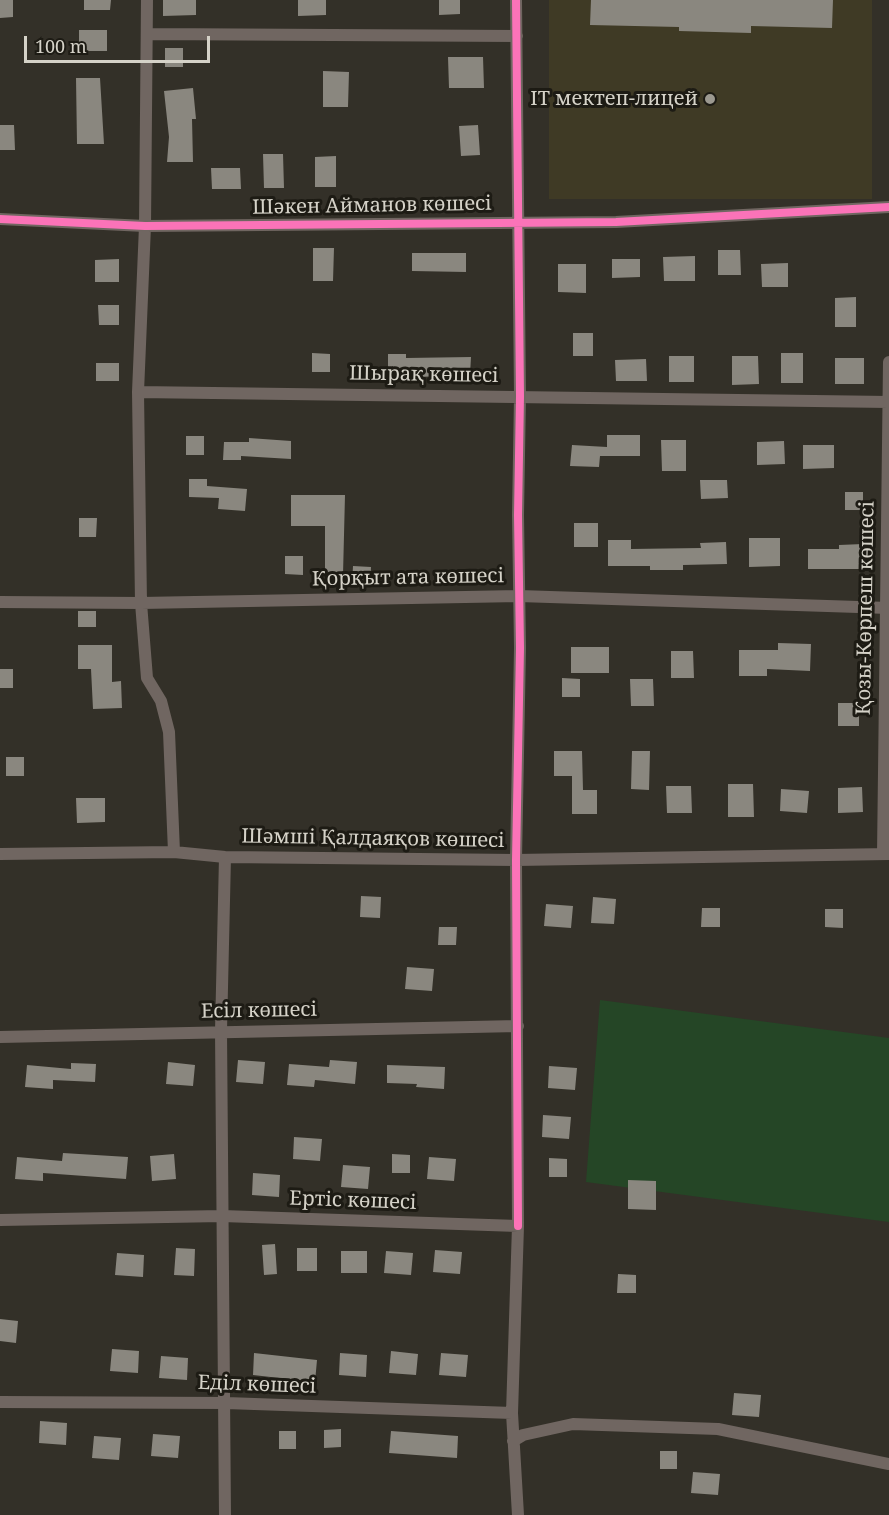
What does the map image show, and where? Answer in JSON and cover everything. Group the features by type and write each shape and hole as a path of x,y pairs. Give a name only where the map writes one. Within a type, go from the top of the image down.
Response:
{"street":[{"path":"147,0 145,226 138,392 141,603 147,678 161,701 169,732 174,852"},
{"path":"516,0 520,396 516,860 518,1226 512,1413 518,1515"},
{"path":"148,34 517,36"},
{"name":"Шәкен Айманов көшесі","path":"0,219 145,226 519,221 616,222 889,207"},
{"name":"Қозы-Көрпеш көшесі","path":"886,854 889,362"},
{"name":"Шырақ көшесі","path":"138,392 889,402"},
{"name":"Қорқыт ата көшесі","path":"0,602 141,603 519,596 887,608"},
{"name":"Шәмші Қалдаяқов көшесі","path":"0,854 174,852 225,857 516,860 886,854"},
{"path":"225,857 221,1031 226,1403 225,1515"},
{"name":"Есіл көшесі","path":"0,1037 518,1026"},
{"name":"Ертіс көшесі","path":"0,1220 222,1216 518,1226"},
{"name":"Еділ көшесі","path":"0,1402 226,1403 512,1413"},
{"path":"513,1441 523,1434 573,1424 718,1429 889,1464"}],"shaded area":[{"name":"IT мектеп-лицей","path":"549,0 872,0 872,199 549,199"}],"green space":[{"path":"600,1000 889,1038 889,1222 586,1182"}],"building":[{"path":"0,0 13,0 13,17 0,18"},
{"path":"84,0 111,0 110,10 84,10"},
{"path":"163,0 196,0 196,15 163,16"},
{"path":"298,0 326,0 326,15 298,16"},
{"path":"439,0 460,0 460,14 439,15"},
{"path":"591,0 833,0 832,28 751,26 751,33 679,31 679,27 590,25"},
{"path":"79,30 107,30 107,51 79,51"},
{"path":"165,48 183,48 183,67 165,67"},
{"path":"448,57 483,57 484,88 449,88"},
{"path":"323,71 349,72 348,107 323,107"},
{"path":"76,78 100,78 104,144 77,144"},
{"path":"193,88 196,119 192,119 193,162 167,162 169,137 164,91"},
{"path":"0,125 14,125 15,150 0,150"},
{"path":"478,125 480,155 461,156 459,126"},
{"path":"263,154 283,154 284,188 264,188"},
{"path":"336,156 336,187 315,187 315,157"},
{"path":"211,168 240,168 241,189 212,189"},
{"path":"313,248 334,248 333,281 313,281"},
{"path":"718,250 740,250 741,275 718,275"},
{"path":"412,253 466,253 466,272 412,271"},
{"path":"695,256 695,281 664,281 663,257"},
{"path":"119,259 119,282 95,282 95,260"},
{"path":"612,259 640,259 640,277 612,278"},
{"path":"788,263 788,287 762,287 761,264"},
{"path":"558,264 586,264 586,293 558,292"},
{"path":"856,297 856,327 835,327 835,298"},
{"path":"98,305 119,305 119,325 99,325"},
{"path":"573,333 593,333 593,356 573,356"},
{"path":"312,353 330,354 330,372 312,372"},
{"path":"781,353 803,353 803,383 781,383"},
{"path":"388,354 406,354 406,358 471,357 470,375 417,377 417,373 388,372"},
{"path":"669,356 694,356 694,382 669,382"},
{"path":"732,356 758,356 759,384 732,385"},
{"path":"835,358 864,358 864,384 835,384"},
{"path":"646,359 647,381 616,381 615,360"},
{"path":"96,363 119,363 119,381 96,381"},
{"path":"607,435 640,435 640,456 600,456 599,467 570,466 572,445 607,447"},
{"path":"186,436 204,436 204,455 186,455"},
{"path":"249,438 291,441 291,459 241,456 241,460 223,460 224,442 249,442"},
{"path":"661,440 686,440 686,471 662,471"},
{"path":"784,441 785,464 757,465 757,442"},
{"path":"803,445 834,445 834,468 803,469"},
{"path":"189,479 207,479 207,486 247,489 245,511 218,509 219,498 189,497"},
{"path":"700,480 727,480 728,498 701,499"},
{"path":"845,492 863,492 863,510 845,510"},
{"path":"291,495 345,495 343,575 325,574 325,526 291,526"},
{"path":"79,518 97,518 96,537 79,537"},
{"path":"574,523 598,523 598,547 574,547"},
{"path":"749,538 780,538 780,566 749,567"},
{"path":"608,540 631,540 631,549 701,548 700,543 726,542 727,564 683,565 683,570 650,570 650,566 608,566"},
{"path":"863,544 864,569 808,569 808,549 839,549 839,545"},
{"path":"285,556 303,556 303,575 285,574"},
{"path":"353,566 371,567 370,585 352,585"},
{"path":"78,611 96,611 96,627 78,627"},
{"path":"778,643 811,644 810,671 767,669 767,676 739,676 739,650 778,650"},
{"path":"78,645 112,645 112,682 121,681 122,708 93,709 91,669 78,669"},
{"path":"571,647 609,647 609,673 571,673"},
{"path":"671,651 693,651 694,678 671,678"},
{"path":"0,669 13,669 13,688 0,688"},
{"path":"562,678 580,679 580,697 562,697"},
{"path":"630,679 653,679 654,706 631,706"},
{"path":"838,703 859,703 859,726 838,726"},
{"path":"554,751 582,751 583,790 597,790 597,814 572,814 572,776 554,776"},
{"path":"632,751 650,751 649,790 631,789"},
{"path":"6,757 24,757 24,776 6,776"},
{"path":"728,784 753,784 754,817 728,817"},
{"path":"666,786 691,786 692,813 667,813"},
{"path":"862,787 863,812 838,813 838,788"},
{"path":"781,789 809,791 807,813 780,811"},
{"path":"76,798 105,798 105,822 77,823"},
{"path":"361,896 381,897 380,918 360,917"},
{"path":"593,897 616,899 614,924 591,923"},
{"path":"546,904 573,906 571,928 544,926"},
{"path":"702,908 720,908 720,927 701,927"},
{"path":"825,909 843,909 843,928 825,927"},
{"path":"439,927 457,927 456,945 438,945"},
{"path":"407,967 434,969 432,991 405,989"},
{"path":"238,1060 265,1062 263,1084 236,1082"},
{"path":"330,1060 357,1062 355,1084 315,1080 314,1087 287,1085 289,1064 329,1067"},
{"path":"168,1062 195,1065 193,1086 166,1084"},
{"path":"71,1063 96,1064 95,1082 53,1080 53,1089 25,1087 27,1065 71,1069"},
{"path":"387,1065 445,1067 444,1089 416,1087 417,1084 387,1083"},
{"path":"549,1066 577,1068 575,1090 548,1088"},
{"path":"543,1115 571,1117 569,1139 542,1137"},
{"path":"294,1137 322,1139 320,1161 293,1159"},
{"path":"63,1153 128,1157 126,1179 43,1173 43,1181 15,1179 17,1157 62,1161"},
{"path":"174,1154 176,1179 152,1181 150,1156"},
{"path":"392,1154 410,1155 410,1173 392,1173"},
{"path":"429,1157 456,1159 454,1181 427,1179"},
{"path":"549,1158 567,1159 567,1177 549,1177"},
{"path":"343,1165 370,1167 368,1189 341,1187"},
{"path":"253,1173 280,1175 279,1197 252,1195"},
{"path":"628,1180 656,1181 656,1210 628,1209"},
{"path":"275,1244 277,1274 264,1275 262,1245"},
{"path":"176,1248 195,1249 194,1276 174,1275"},
{"path":"297,1248 317,1248 317,1271 297,1271"},
{"path":"435,1250 462,1252 460,1274 433,1272"},
{"path":"341,1251 367,1251 367,1273 341,1273"},
{"path":"386,1251 413,1253 411,1275 384,1273"},
{"path":"117,1253 144,1255 143,1277 115,1275"},
{"path":"618,1274 636,1275 636,1293 617,1293"},
{"path":"0,1319 18,1321 16,1343 0,1341"},
{"path":"112,1349 139,1351 138,1373 110,1371"},
{"path":"391,1351 418,1354 416,1375 389,1373"},
{"path":"254,1353 317,1360 315,1382 253,1375"},
{"path":"340,1353 367,1355 366,1377 339,1375"},
{"path":"441,1353 468,1355 466,1377 439,1375"},
{"path":"161,1356 188,1358 187,1380 159,1378"},
{"path":"734,1393 761,1395 759,1417 732,1415"},
{"path":"40,1421 67,1423 66,1445 39,1443"},
{"path":"341,1429 341,1447 324,1448 324,1430"},
{"path":"279,1431 296,1431 296,1449 279,1449"},
{"path":"391,1431 458,1436 457,1458 389,1453"},
{"path":"153,1434 180,1436 178,1458 151,1456"},
{"path":"94,1436 121,1438 119,1460 92,1458"},
{"path":"660,1451 677,1451 677,1469 660,1469"},
{"path":"693,1472 720,1474 718,1495 691,1493"}],"cycle path":[{"path":"516,0 520,396 518,515 520,648 516,860 518,1226"},
{"path":"0,219 145,226 616,222 889,207"}],"place":[{"name":"IT мектеп-лицей","path":"710,99"}]}
